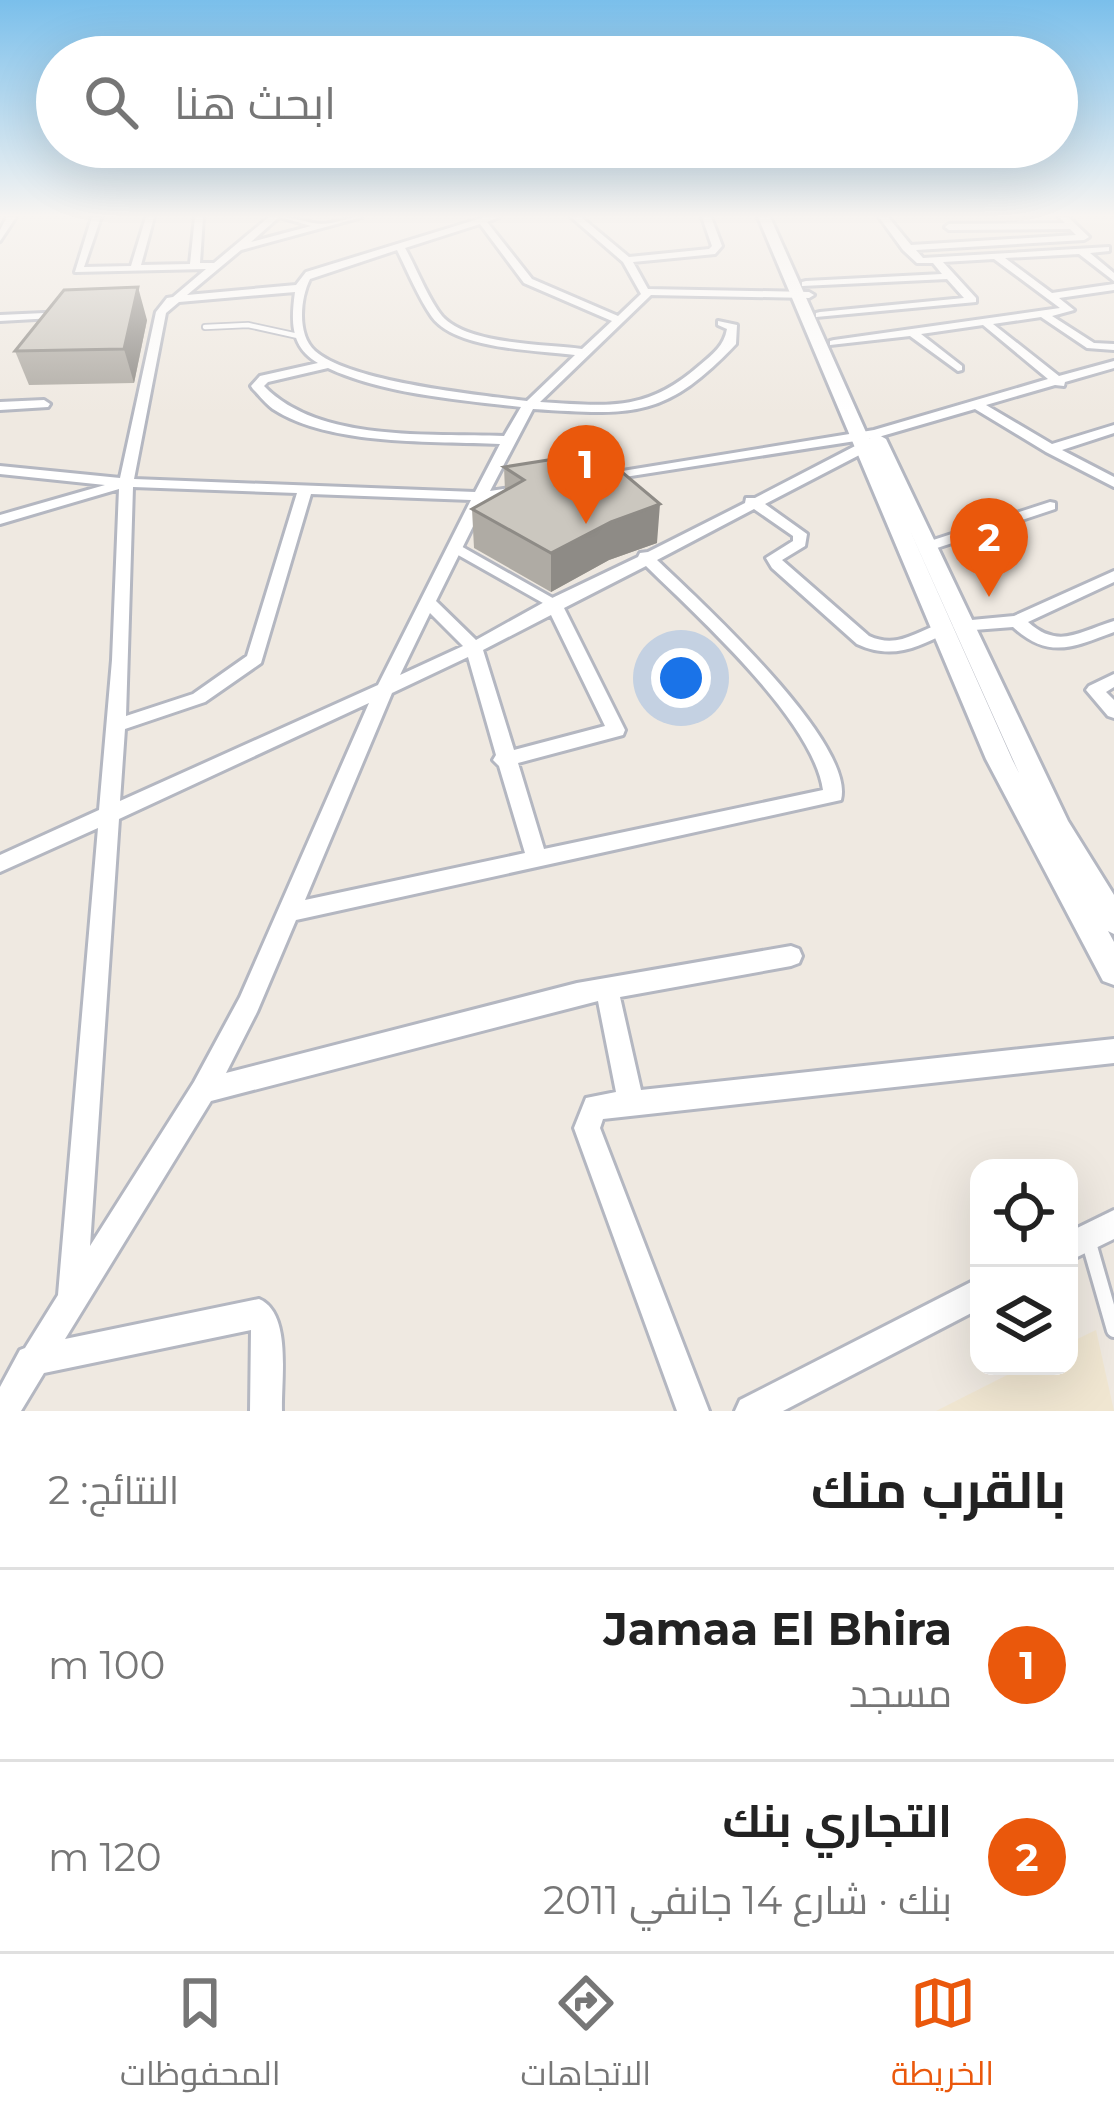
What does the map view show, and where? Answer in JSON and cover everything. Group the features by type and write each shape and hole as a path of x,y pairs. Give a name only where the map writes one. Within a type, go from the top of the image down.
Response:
{"main road":[{"path":"799,283 834,343 866,440 929,546 951,627 1057,826 1114,921"},
{"path":"802,283 1036,833 1114,971"}],"street":[{"path":"71,1296 115,726 126,483 166,306 189,283"},
{"path":"305,283 300,288 298,336 311,354 328,364 397,383 529,405 624,408 653,403 687,382 730,344 733,328 722,323"},
{"path":"419,283 439,320 449,327 482,338 585,353"},
{"path":"534,283 621,321"},
{"path":"641,283 646,292"},
{"path":"807,297 905,283"},
{"path":"646,292 972,300 958,283"},
{"path":"834,343 1069,310 1032,283"},
{"path":"1049,296 1102,283"},
{"path":"138,313 300,288"},
{"path":"3,1411 203,1090 292,912 384,690 508,440 529,405 646,292"},
{"path":"0,318 92,314"},
{"path":"1046,316 1091,346 1114,347"},
{"path":"987,324 1060,383"},
{"path":"914,334 958,368"},
{"path":"328,364 264,379 257,386 281,409 319,424 508,440"},
{"path":"598,479 866,440 1114,364"},
{"path":"0,406 44,404"},
{"path":"980,407 1114,483"},
{"path":"1051,449 1114,429"},
{"path":"0,864 474,648 866,440"},
{"path":"0,470 126,483 481,496 551,486"},
{"path":"0,520 126,483"},
{"path":"115,726 199,698 255,658 304,489"},
{"path":"751,501 800,534 800,543 774,558 777,565 876,648 903,648 951,627 1017,621 1114,576"},
{"path":"929,546 1051,506"},
{"path":"292,912 834,795 833,770 771,686 645,556"},
{"path":"428,602 474,648 503,760 537,860"},
{"path":"503,760 616,730 554,604"},
{"path":"1017,621 1042,644 1055,646 1114,626"},
{"path":"1114,680 1094,691 1114,712"},
{"path":"203,1090 607,989 791,956"},
{"path":"607,989 631,1102"},
{"path":"694,1411 587,1129 595,1107 1114,1051"},
{"path":"751,1411 970,1298"},
{"path":"32,1361 259,1314 266,1323 266,1411"}],"lane":[{"path":"205,327 248,325 298,336"},
{"path":"455,548 554,604"},
{"path":"1090,1236 1114,1330"}],"shaded area":[{"path":"1096,1330 1114,1411 936,1411 1007,1375 1078,1375 1078,1339"}],"building":[{"path":"138,287 124,349 15,351 64,290"},
{"path":"598,452 660,504 611,522 551,553 472,509 524,480 504,467"}],"place":[{"name":"Jamaa El Bhira","path":"586,524"},
{"name":"التجاري بنك","path":"989,597"}]}
